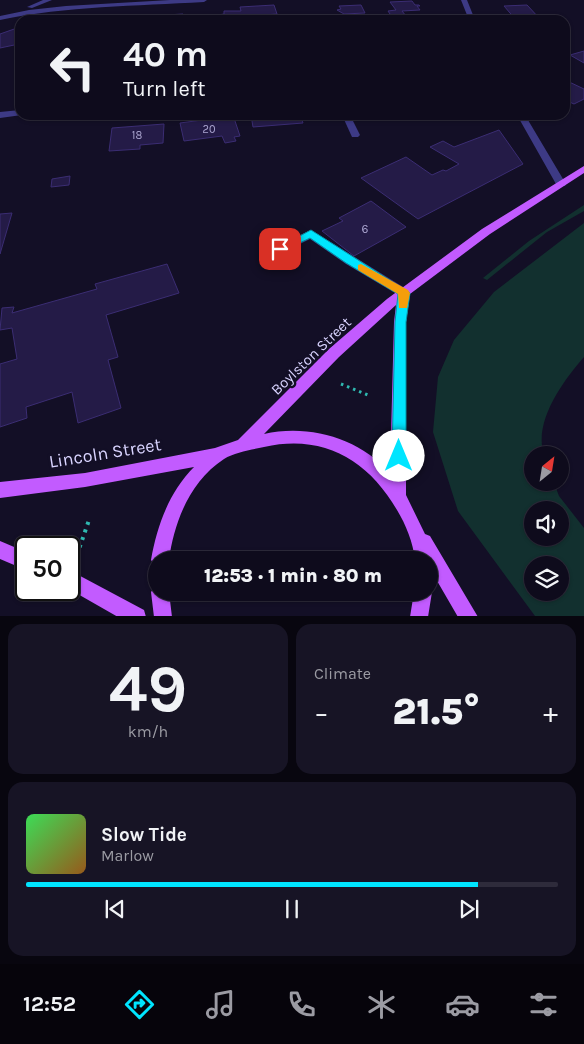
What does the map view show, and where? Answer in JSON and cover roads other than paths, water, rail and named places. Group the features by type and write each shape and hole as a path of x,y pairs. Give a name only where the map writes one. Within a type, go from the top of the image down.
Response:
{"main road":[{"name":"Boylston Street","path":"243,445 334,352 404,293 485,233 584,169"},
{"path":"398,495 400,322 404,293"},
{"name":"Lincoln Street","path":"0,490 86,480 217,455 268,438 294,436 319,439 343,447 366,460 386,478 398,495 411,520"},
{"path":"161,551 162,539 175,506 195,478 217,455"},
{"path":"411,520 421,551"},
{"path":"411,520 469,616"},
{"path":"0,550 15,556"},
{"path":"80,585 137,616"},
{"path":"161,601 163,616"},
{"path":"419,616 422,601"}],"street":[{"path":"9,16 48,0"},
{"path":"16,15 66,8 204,0"},
{"path":"464,0 470,15"},
{"path":"0,18 15,15"},
{"path":"0,115 15,114"},
{"path":"348,120 355,135"},
{"path":"524,120 561,184"},
{"path":"280,249 311,234 404,293"}]}
